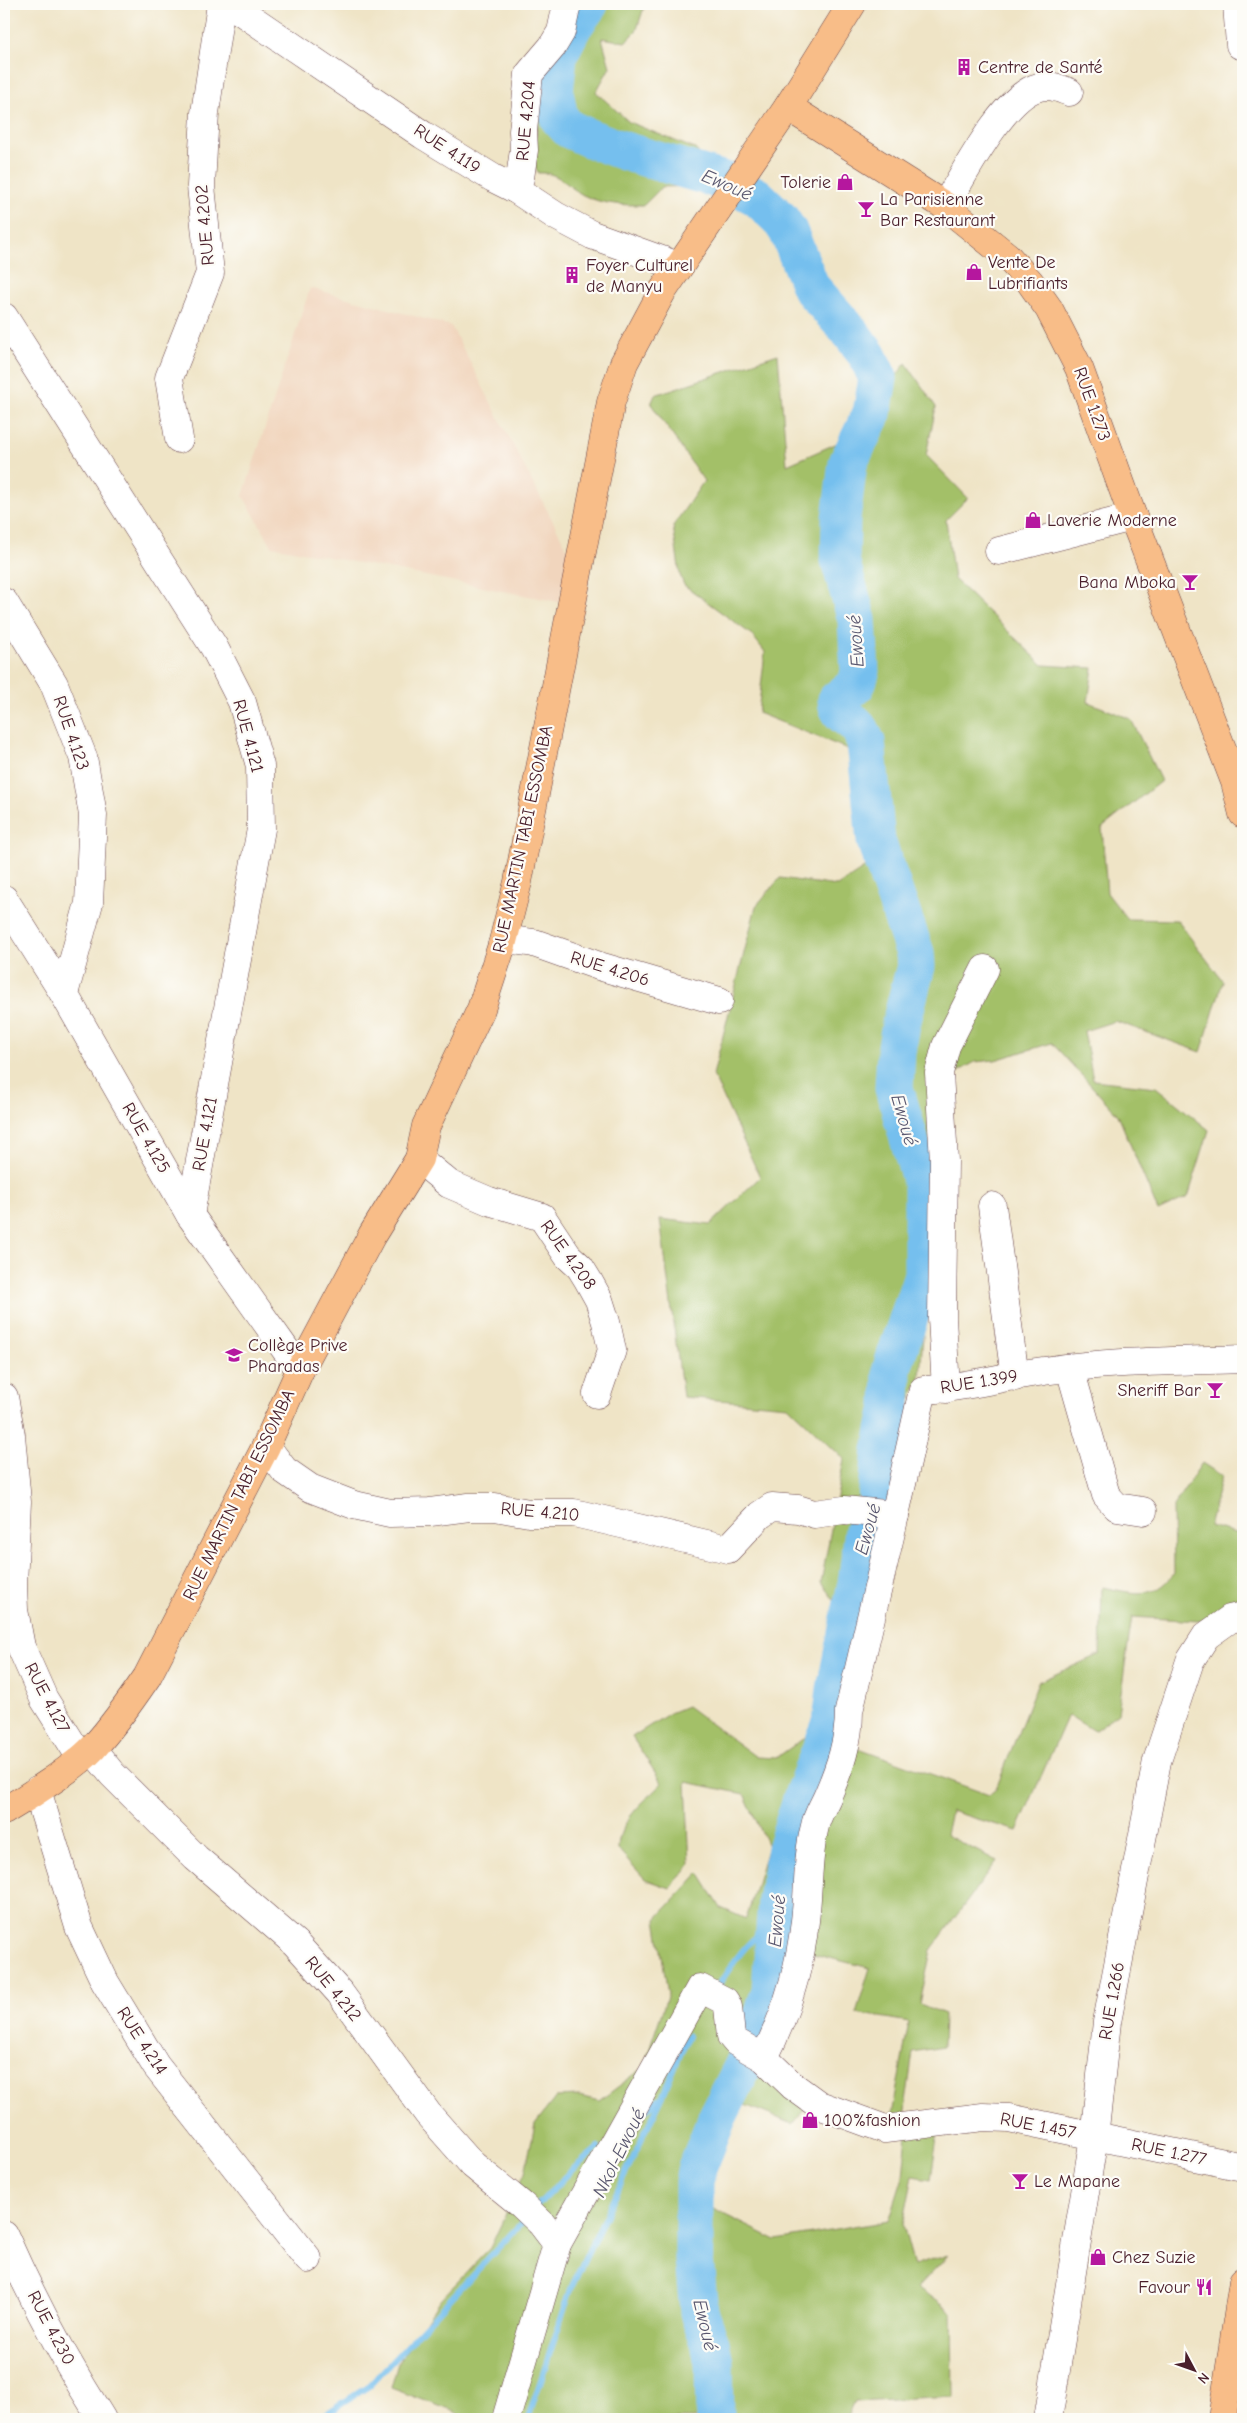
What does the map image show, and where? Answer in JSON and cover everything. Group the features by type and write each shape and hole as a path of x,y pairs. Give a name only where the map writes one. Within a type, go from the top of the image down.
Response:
{"main road":[{"name":"RUE MARTIN TABI ESSOMBA","path":"4,1811 37,1790 86,1754 126,1709 147,1677 266,1446 300,1370 372,1235 419,1159 426,1126 481,1009 502,945 518,882 611,402 624,363 678,266 788,107 852,4"},
{"name":"RUE 1.273","path":"788,107 945,206 1007,256 1030,282 1049,309 1079,368 1133,518 1239,782 1243,814"},
{"path":"1222,2419 1243,2281"}],"street":[{"name":"RUE 4.202","path":"179,440 169,378 210,273 200,186 205,113 221,4"},
{"name":"RUE 4.119","path":"230,4 423,135 493,178 515,189 556,216 592,235 678,266"},
{"name":"RUE 4.204","path":"515,189 520,178 524,150 522,131 529,74 552,47 561,32 567,4"},
{"path":"1236,4 1240,45"},
{"path":"945,206 979,148 1023,94 1038,87 1052,85 1068,92"},
{"name":"RUE 4.121","path":"4,317 214,648 242,702 260,766 261,829 190,1215"},
{"path":"999,551 1133,518"},
{"name":"RUE 4.123","path":"4,602 54,684 84,757 93,815 89,903 64,994"},
{"name":"RUE 4.125","path":"4,900 64,994 190,1215 300,1370"},
{"name":"RUE 4.206","path":"502,945 512,940 534,944 599,966 720,1001"},
{"path":"946,1389 942,1318 944,1160 940,1073 946,1046 985,969"},
{"name":"RUE 4.208","path":"419,1159 449,1184 489,1201 542,1217 568,1256 580,1267 599,1300 612,1350 597,1394"},
{"path":"992,1206 1014,1377"},
{"name":"RUE 1.399","path":"891,1514 923,1390 946,1389 1044,1370 1070,1369 1101,1364 1243,1359"},
{"path":"1070,1369 1106,1495 1117,1507 1143,1511"},
{"name":"RUE 4.127","path":"4,1397 11,1435 17,1502 13,1584 14,1610 21,1647 44,1699 86,1754"},
{"name":"RUE 4.210","path":"266,1446 284,1470 310,1488 354,1505 390,1513 430,1512 469,1507 529,1512 574,1513 728,1549 760,1515 772,1507 798,1509 814,1514 844,1510 891,1514"},
{"path":"764,2058 774,2037 797,1967 805,1920 808,1865 815,1824 842,1762 849,1731 849,1711 891,1514"},
{"name":"RUE 1.266","path":"1048,2419 1094,2137 1107,2022 1157,1761 1190,1661 1206,1636 1230,1619 1243,1616"},
{"name":"RUE 4.212","path":"86,1754 112,1774 196,1858 295,1943 340,1993 422,2106 473,2165 531,2214 557,2244"},
{"name":"RUE 4.214","path":"37,1790 79,1927 105,1982 156,2066 308,2259"},
{"name":"RUE 1.457","path":"557,2244 700,1988 725,2000 728,2007 731,2036 736,2042 764,2058 793,2086 819,2105 886,2129 983,2117 1008,2118 1094,2137"},
{"name":"RUE 1.277","path":"1094,2137 1243,2167"},
{"name":"RUE 4.230","path":"4,2235 17,2264 82,2387 102,2419"},
{"path":"506,2419 557,2244"}],"shaded area":[{"path":"310,288 451,326 570,554 559,602 272,546 243,496"}],"green space":[{"path":"575,4 645,4 636,32 625,42 602,38 610,67 596,92 629,122 695,149 714,171 700,186 662,187 644,205 606,203 583,195 557,177 546,173 538,173 534,164 540,90"},
{"path":"778,354 787,465 849,438 906,363 936,407 926,455 968,498 946,520 954,579 1043,665 1093,668 1088,702 1131,719 1161,781 1102,828 1107,893 1127,919 1177,920 1223,981 1201,1052 1115,1021 1084,1031 1093,1080 1156,1087 1209,1130 1188,1197 1158,1211 1118,1115 1052,1043 995,1060 975,1062 947,1078 928,1266 920,1377 909,1402 853,1746 989,1795 996,1789 1038,1682 1100,1654 1102,1587 1141,1593 1159,1588 1174,1573 1173,1506 1202,1463 1222,1476 1209,1526 1243,1535 1243,1605 1200,1621 1132,1617 1118,1713 1094,1731 1068,1715 1017,1831 951,1811 946,1835 997,1861 931,1950 920,2004 944,2014 943,2047 913,2052 904,2117 938,2131 931,2179 913,2176 903,2225 914,2266 948,2255 918,2287 952,2312 953,2397 855,2402 847,2419 474,2419 391,2388 398,2363 440,2300 490,2248 525,2173 535,2124 556,2097 579,2096 599,2101 643,2068 668,1994 656,1919 699,1873 721,1908 746,1919 768,1846 744,1794 686,1782 690,1865 670,1888 645,1879 618,1849 619,1839 627,1821 662,1783 632,1737 670,1713 687,1706 756,1757 776,1758 824,1724 841,1609 821,1583 844,1459 788,1406 683,1397 660,1219 710,1225 760,1177 713,1075 756,906 780,878 837,886 873,862 860,754 758,713 765,652 752,635 684,585 680,575 673,526 704,481 651,404 655,395","holes":["797,1950 870,1968 856,2013 909,2022 889,2131 907,2133 903,2177 889,2221 776,2240 707,2206 710,2179 714,2166 740,2103 793,2124 808,2105 755,2062"]}],"waterway":[{"name":"Ewoué","path":"589,4 573,26 558,55 554,92 559,118 569,129 589,138 624,151 731,183 757,197 780,219 788,231 811,288 850,332 867,355 878,378 872,413 848,463 841,518 840,560 857,620 860,673 856,685 837,700 839,709 855,724 866,742 876,841 915,953 916,966 901,1024 896,1053 894,1088 923,1186 923,1275 892,1368 891,1406 882,1451 876,1508 864,1530 857,1583 836,1689 832,1723 804,1793 786,1849 777,1900 771,1990 751,2051 717,2118 696,2171 694,2183 694,2259 699,2312 710,2343 714,2362 715,2419"},
{"name":"Nkol-Ewoué","path":"716,1989 741,1952 756,1937 775,1925"},
{"name":"Nkol-Ewoué","path":"528,2419 572,2286 663,2095 688,2036"},
{"path":"643,2112 660,2098"},
{"path":"535,2208 573,2169 598,2148"},
{"path":"318,2419 369,2386 526,2218"}],"place":[{"name":"Centre de Santé","path":"964,67"},
{"name":"Tolerie","path":"845,182"},
{"name":"La Parisienne Bar Restaurant","path":"866,209"},
{"name":"Vente De Lubrifiants","path":"974,272"},
{"name":"Foyer Culturel de Manyu","path":"572,275"},
{"name":"Laverie Moderne","path":"1033,520"},
{"name":"Bana Mboka","path":"1190,582"},
{"name":"Collège Prive Pharadas","path":"234,1355"},
{"name":"Sheriff Bar","path":"1215,1390"},
{"name":"100%fashion","path":"810,2120"},
{"name":"Le Mapane","path":"1020,2181"},
{"name":"Chez Suzie","path":"1098,2257"},
{"name":"Favour","path":"1204,2287"}]}
